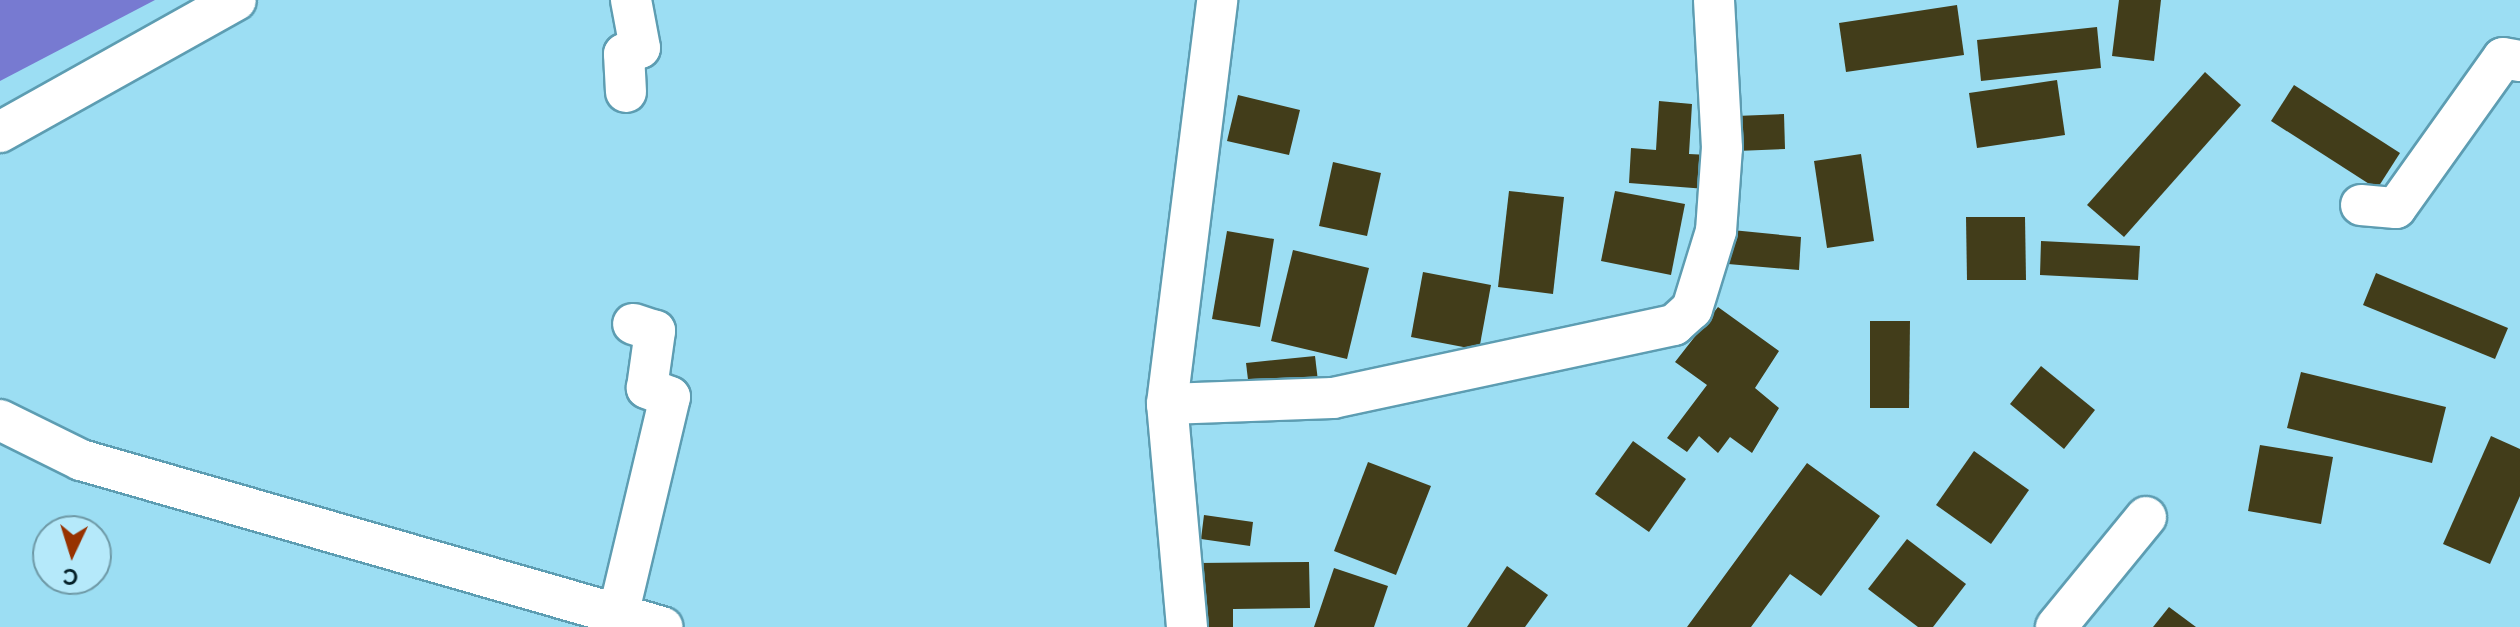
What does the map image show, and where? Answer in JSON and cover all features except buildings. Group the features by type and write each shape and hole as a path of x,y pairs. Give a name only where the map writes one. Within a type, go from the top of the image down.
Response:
{"street":[{"path":"0,132 236,0"},
{"path":"626,92 624,54 640,48 631,0"},
{"path":"1187,627 1167,404 1217,0"},
{"path":"1167,404 1333,398 1674,325 1692,309 1716,231 1722,148 1714,0"},
{"path":"2361,205 2396,208 2503,58 2520,61"},
{"path":"619,611 670,397 647,388 655,331 633,324"},
{"path":"0,420 81,460 619,611 662,627"},
{"path":"2056,627 2146,517"}],"water":[{"path":"0,0 155,0 0,81"}]}
